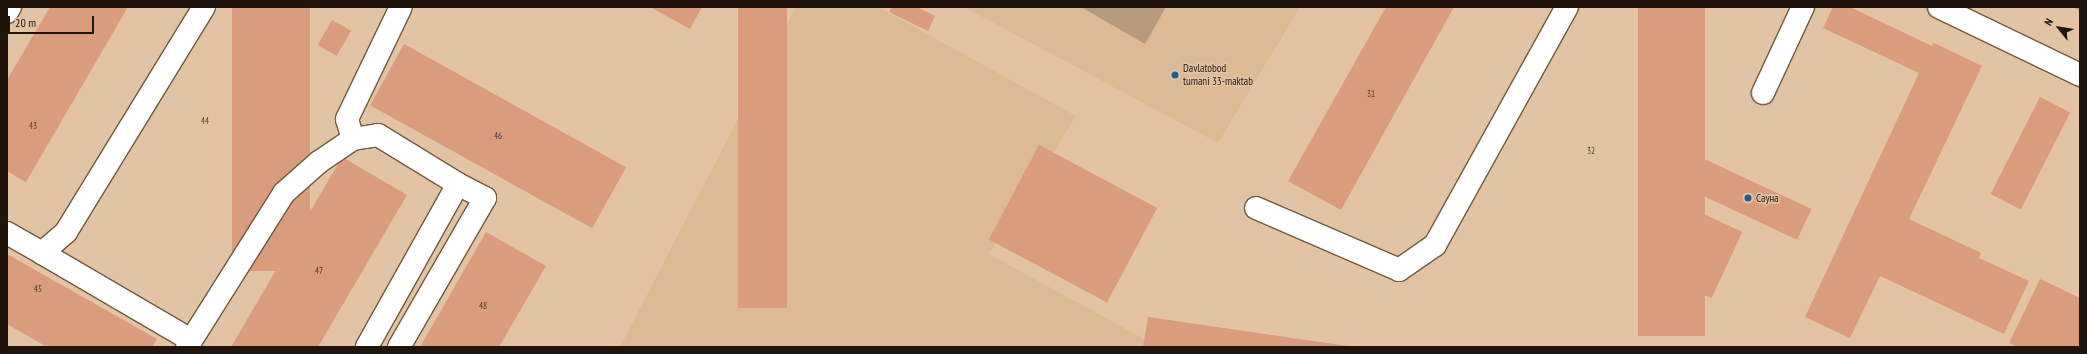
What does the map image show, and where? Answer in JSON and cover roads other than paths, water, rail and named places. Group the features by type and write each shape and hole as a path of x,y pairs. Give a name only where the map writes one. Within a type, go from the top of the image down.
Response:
{"street":[{"path":"7,12 10,7"},
{"path":"42,253 66,232 204,7"},
{"path":"353,139 347,120 401,7"},
{"path":"1256,208 1399,270 1435,245 1567,7"},
{"path":"1762,93 1803,7"},
{"path":"1951,10 2080,75"},
{"path":"7,233 189,344 284,193 319,162 353,139 378,135 458,184 485,198 399,347"},
{"path":"367,347 458,184"}],"place":[{"name":"Davlatobod tumani 33-maktab","path":"1175,75"},
{"name":"Сауна","path":"1748,198"}]}
